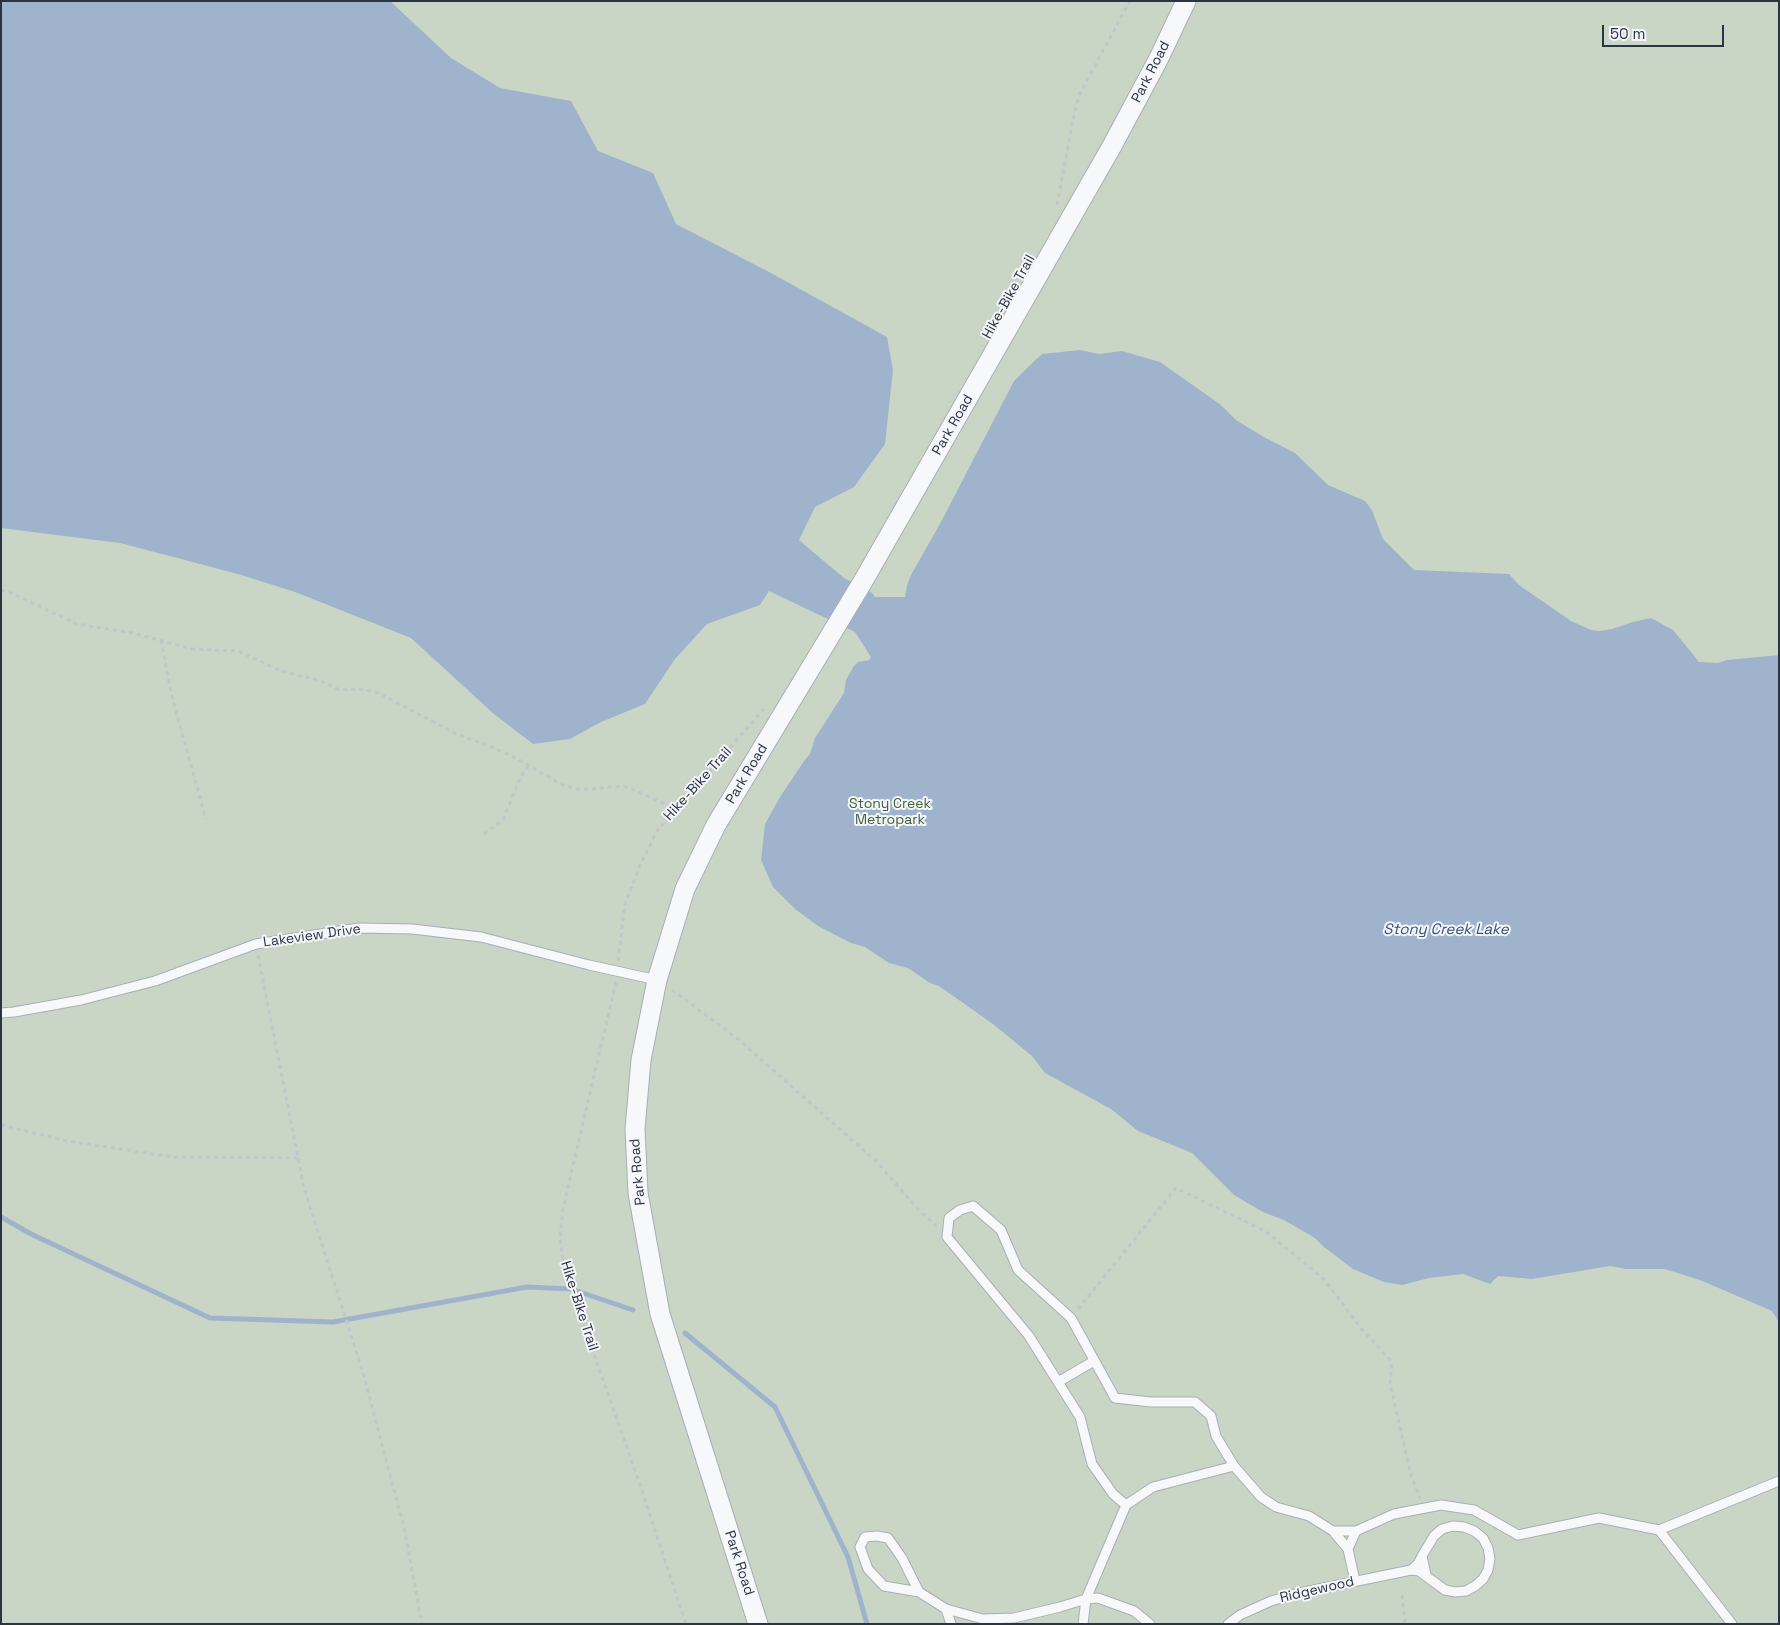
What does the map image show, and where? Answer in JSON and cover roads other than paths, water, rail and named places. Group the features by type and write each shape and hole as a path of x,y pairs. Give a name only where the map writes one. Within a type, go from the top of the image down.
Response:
{"street":[{"name":"Park Road","path":"758,1624 660,1314 638,1193 636,1110 641,1060 656,980 685,889 716,825 862,583 1112,146 1159,58 1186,1"}],"lane":[{"name":"Lakeview Drive","path":"1,1013 81,1000 155,981 256,944 359,928 412,928 480,937 656,980"},
{"path":"1126,1505 1113,1494 1092,1464 1080,1417 1029,1336 947,1236 948,1218 960,1210 973,1206 1001,1230 1018,1270 1071,1318 1115,1398 1151,1402 1195,1402 1211,1416 1216,1436 1234,1466 1262,1497 1276,1507 1309,1516 1332,1531 1348,1549 1355,1581"},
{"path":"1058,1382 1094,1361"},
{"path":"1083,1624 1086,1599 1126,1505 1153,1487 1234,1466"},
{"path":"1332,1531 1356,1531 1394,1514 1441,1504 1474,1510 1518,1535 1598,1518 1659,1530 1779,1481"},
{"name":"Ridgewood","path":"1228,1624 1240,1615 1271,1601 1299,1592 1411,1570 1419,1571 1426,1575 1445,1590 1455,1592 1466,1591 1483,1579 1488,1570 1490,1559 1488,1548 1483,1538 1474,1531 1464,1527 1453,1526 1442,1529 1434,1536 1418,1564 1411,1570"},
{"path":"1659,1530 1732,1624"},
{"path":"1348,1549 1356,1531"},
{"path":"918,1592 902,1558 888,1538 865,1536 860,1547 865,1562 868,1569 884,1586 918,1592 946,1608 983,1619 1014,1618 1086,1599 1098,1598 1134,1611 1150,1624"},
{"path":"1422,1556 1426,1575"},
{"path":"946,1608 951,1624"}],"water":[{"name":"Stony Creek Lake","path":"1,1 390,1 451,58 500,88 571,101 598,151 653,173 676,224 771,273 887,337 893,370 885,444 854,487 815,507 799,540 844,578 872,593 875,597 905,597 911,575 941,522 1014,381 1027,368 1042,354 1080,350 1099,354 1122,351 1160,362 1221,405 1236,420 1295,453 1328,485 1365,501 1372,510 1383,539 1414,570 1509,574 1519,585 1571,621 1591,630 1612,629 1651,618 1673,630 1699,662 1718,663 1727,660 1779,655 1779,1322 1772,1311 1700,1280 1665,1269 1626,1269 1610,1266 1532,1279 1498,1276 1490,1284 1463,1274 1429,1278 1402,1285 1384,1282 1353,1269 1315,1238 1234,1195 1192,1153 1138,1131 1111,1109 1045,1073 1032,1056 993,1024 939,986 930,983 908,968 889,963 865,947 851,943 818,926 795,909 773,887 761,860 765,824 780,797 810,754 815,738 844,693 846,680 854,666 858,662 869,660 871,657 855,632 769,591 760,605 707,624 675,659 645,704 601,722 570,739 533,744 494,714 411,638 295,592 238,574 120,543 1,528"}],"waterway":[{"path":"1,1217 31,1234 210,1318 333,1322 527,1287 571,1289 633,1310"},
{"path":"685,1333 775,1407 848,1557 867,1624"}],"park label":[{"name":"Stony Creek Metropark","path":"890,812"}]}
